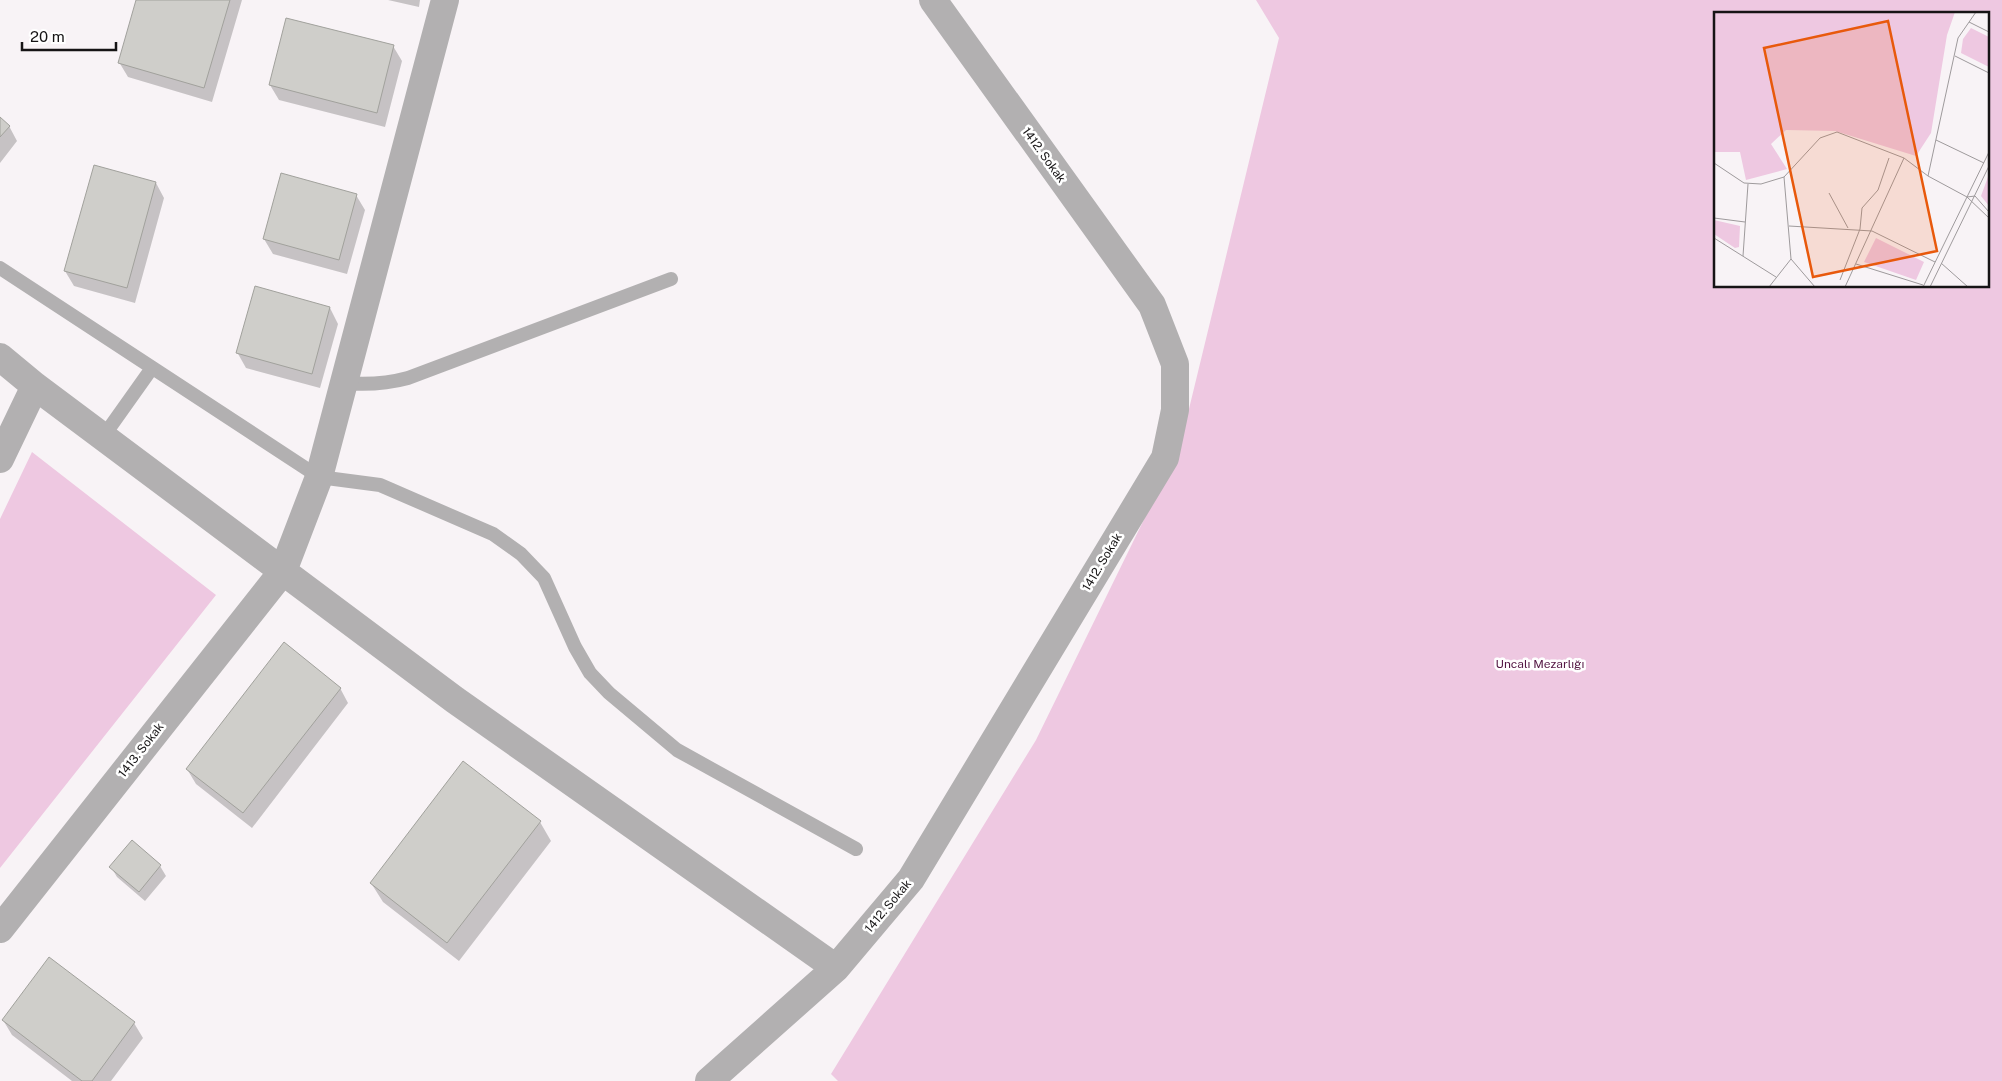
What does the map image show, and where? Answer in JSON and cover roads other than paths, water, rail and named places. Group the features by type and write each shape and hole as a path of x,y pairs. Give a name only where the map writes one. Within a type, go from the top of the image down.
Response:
{"street":[{"name":"1413. Sokak","path":"0,929 283,571 320,476 444,0"},
{"name":"1412. Sokak","path":"709,1081 836,968 911,879 1164,458 1175,410 1175,364 1152,305 933,0"},
{"path":"0,357 35,386 455,700 836,968"},
{"path":"0,459 35,386"}],"lane":[{"path":"0,268 320,476 380,486 493,534 521,554 544,578 590,673 609,693 677,750 856,849"},
{"path":"344,383 367,385 388,383 408,378 671,278"},
{"path":"103,437 152,368"}],"park label":[{"name":"Uncalı Mezarlığı","path":"1540,664"}]}
